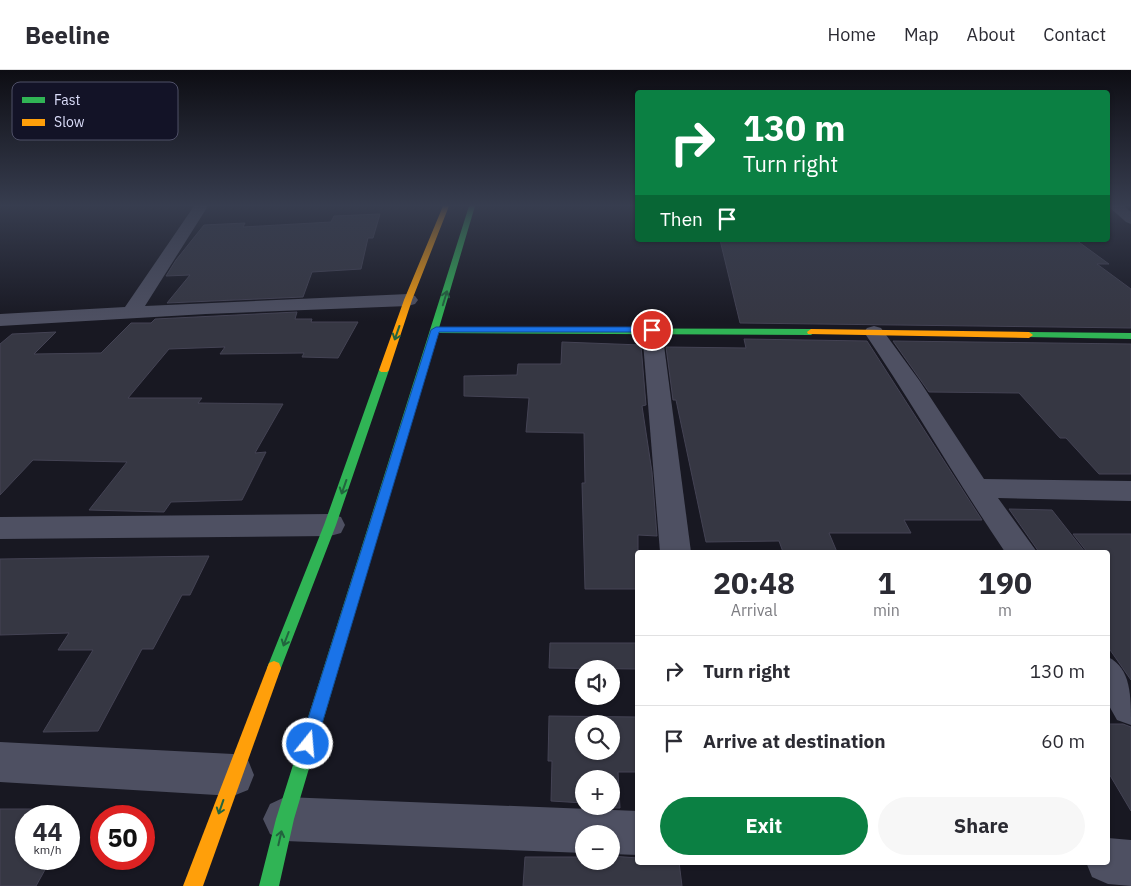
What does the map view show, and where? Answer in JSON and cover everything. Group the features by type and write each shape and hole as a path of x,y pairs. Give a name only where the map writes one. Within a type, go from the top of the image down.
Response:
{"main road":[{"path":"193,886 233,775 330,525 408,300 431,244"},
{"path":"270,886 285,819 461,244"},
{"path":"436,330 652,330 1131,336"}],"street":[{"path":"130,313 176,244"},
{"path":"0,320 408,300"},
{"path":"652,330 676,550"},
{"path":"874,332 908,380 976,488 1021,550"},
{"path":"976,488 1131,491"},
{"path":"0,528 330,525"},
{"path":"1110,676 1131,707"},
{"path":"0,762 233,775"},
{"path":"285,819 635,833"},
{"path":"1110,861 1131,862"}],"building":[{"path":"189,244 367,244 361,269 312,272 303,297 167,303 190,275 166,276"},
{"path":"721,244 1082,244 1109,264 1097,264 1131,289 1131,328 740,323"},
{"path":"297,312 295,319 312,319 311,322 358,322 338,358 302,357 304,353 220,354 225,347 169,349 128,398 202,398 198,403 283,404 255,453 266,452 242,500 171,502 164,512 89,510 127,462 33,460 0,495 0,344 12,334 56,332 34,354 101,353 131,323 151,323 155,319"},
{"path":"744,339 867,341 982,520 904,520 911,533 829,533 836,550 782,550 779,541 706,542 676,400 673,400 666,347 746,348"},
{"path":"893,341 1131,344 1131,474 1099,474 1066,438 1060,438 1019,393 929,392"},
{"path":"562,342 641,345 646,405 642,406 652,472 657,536 638,535 638,550 635,550 635,589 585,589 582,483 585,483 584,433 526,432 529,398 464,396 464,376 517,375 518,364 561,364"},
{"path":"1009,509 1052,510 1083,550 1038,550"},
{"path":"1073,534 1131,534 1131,680 1110,650 1110,550 1085,550"},
{"path":"209,556 190,595 182,595 153,649 142,649 98,731 43,732 93,650 58,650 69,633 0,635 0,559"},
{"path":"550,643 635,643 635,669 620,669 620,660 575,660 575,668 549,668"},
{"path":"549,716 575,716 575,760 620,760 620,717 635,717 635,772 575,770 575,802 551,801 552,761 548,761"},
{"path":"1110,724 1123,724 1131,727 1131,811 1110,775"},
{"path":"0,809 15,809 15,870 45,870 36,886 0,886"},
{"path":"525,857 575,857 575,870 620,870 620,857 635,858 635,865 679,865 682,886 523,886"}],"traffic: fast":[{"path":"269,886 285,819 460,244"},
{"path":"436,330 811,332"},
{"path":"1029,335 1131,336"},
{"path":"274,668 330,525 384,370"}],"traffic: slow":[{"path":"384,370 408,300 431,244"},
{"path":"811,332 1029,335"},
{"path":"193,886 274,668"}],"route":[{"path":"308,744 436,330 652,330"}]}
